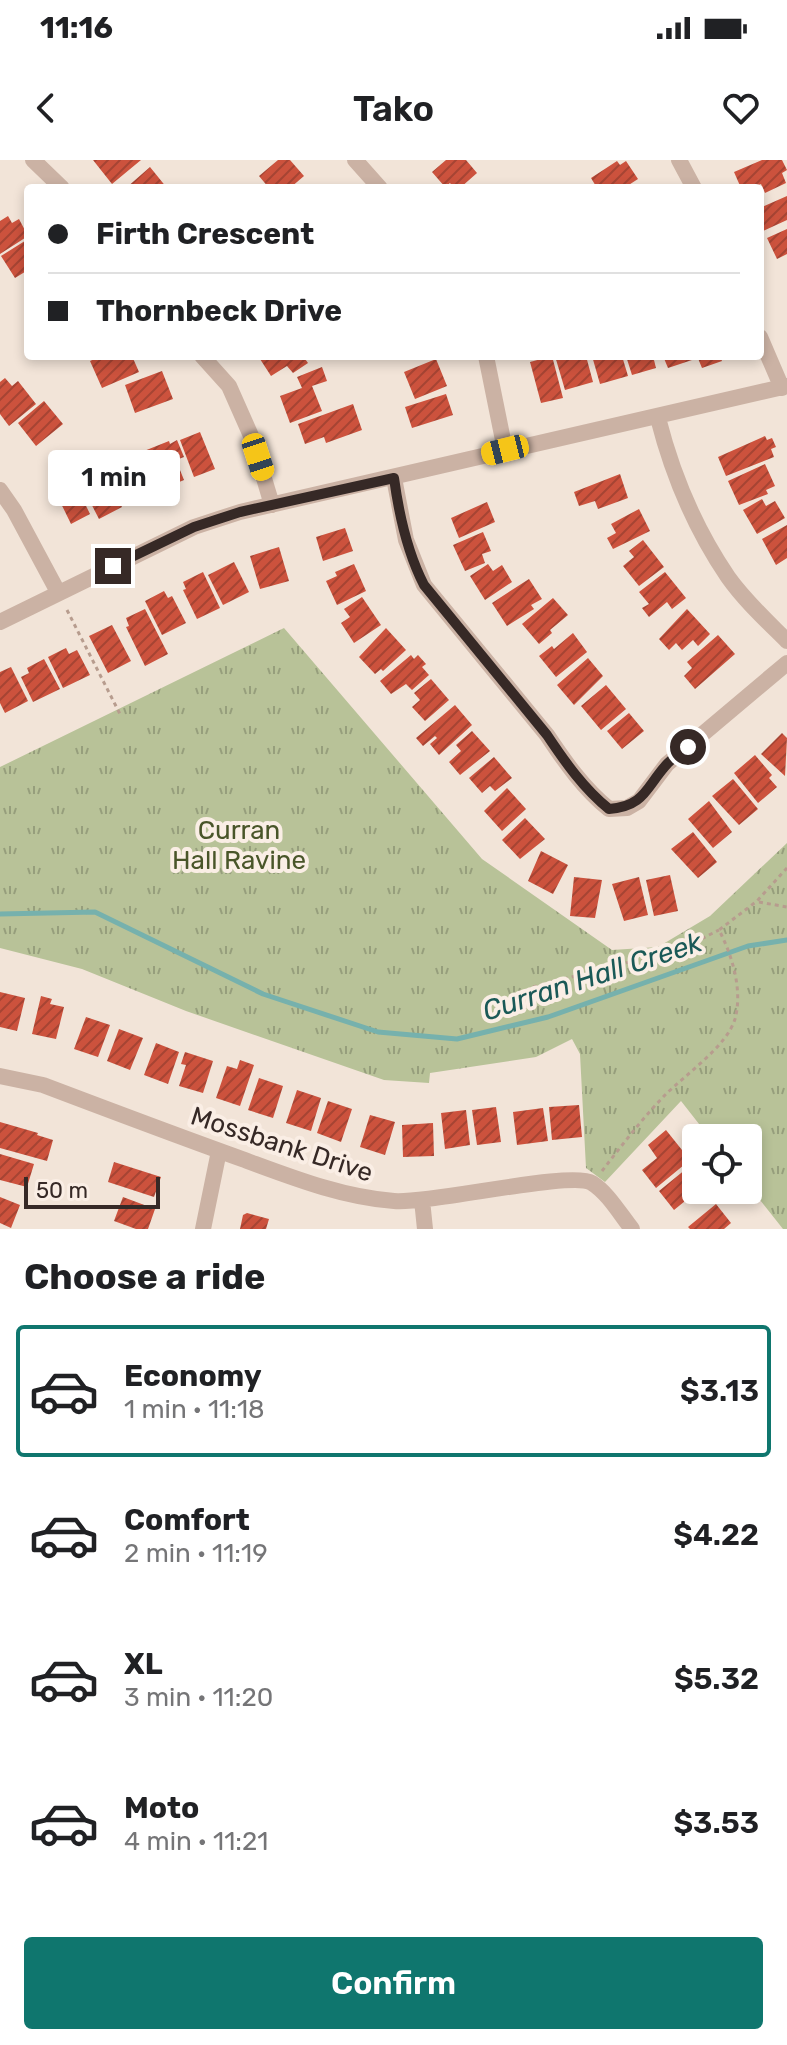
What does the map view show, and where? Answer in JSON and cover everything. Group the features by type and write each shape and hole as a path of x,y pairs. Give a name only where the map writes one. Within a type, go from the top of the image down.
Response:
{"street":[{"path":"33,160 58,184"},
{"path":"355,160 376,184"},
{"path":"679,160 692,184"},
{"path":"0,622 194,527 272,505 784,387 764,345"},
{"path":"206,360 229,386 252,438 272,505"},
{"path":"487,360 505,450"},
{"path":"658,418 665,446 706,540 728,578 787,641"},
{"path":"394,478 406,540 424,585 572,770 609,809 627,808 639,801 667,764 787,663"},
{"path":"0,490 58,592"},
{"name":"Mossbank Drive","path":"0,1076 43,1085 316,1186 353,1195 398,1201 422,1200 574,1179 593,1183"},
{"path":"203,1229 219,1151"},
{"path":"593,1183 632,1229"},
{"path":"422,1200 425,1229"}],"path":[{"path":"58,592 121,716"},
{"path":"533,987 683,948 719,930 757,901 787,868"},
{"path":"757,901 787,907"},
{"path":"593,1183 664,1097 723,1040 735,1020 734,967 719,930"}],"green space":[{"name":"Curran Hall Ravine","path":"284,628 482,859 612,950 658,947 710,916 787,843 787,1229 783,1229 762,1203 762,1124 699,1124 681,1101 605,1182 586,1168 580,1054 572,1039 536,1057 430,1073 429,1083 384,1080 186,1011 82,969 0,948 0,767"}],"building":[{"path":"93,160 141,160 112,184"},
{"path":"278,160 290,160 304,176 295,184 266,184 259,176"},
{"path":"446,160 466,160 477,173 465,184 442,184 432,172"},
{"path":"762,160 782,160 787,170 782,173 786,183 765,193 764,184 739,184 734,172"},
{"path":"617,161 620,165 626,161 638,179 630,184 595,184 591,178"},
{"path":"150,167 164,184 131,184"},
{"path":"787,196 787,220 764,231 764,206"},
{"path":"8,216 12,223 19,219 24,228 24,239 0,254 0,221"},
{"path":"787,229 787,254 777,259 767,238"},
{"path":"24,242 24,272 15,278 1,256"},
{"path":"134,360 139,372 102,388 90,361"},
{"path":"261,360 306,360 308,363 293,373 287,366 271,376"},
{"path":"436,360 447,386 415,399 404,372"},
{"path":"553,360 563,398 541,403 530,362"},
{"path":"556,360 587,360 593,382 565,390"},
{"path":"593,360 623,360 628,376 600,384"},
{"path":"627,360 654,360 656,368 632,375"},
{"path":"665,360 692,360 668,368"},
{"path":"699,360 722,361 702,368"},
{"path":"322,367 327,381 312,386 322,411 290,423 280,396 302,388 297,377"},
{"path":"162,371 173,399 135,413 125,385"},
{"path":"5,378 12,386 18,381 36,404 9,426 0,414 0,382"},
{"path":"446,394 453,415 412,428 405,407"},
{"path":"44,401 63,424 36,446 18,423"},
{"path":"353,404 362,430 326,443 324,437 305,444 298,424"},
{"path":"200,432 215,469 194,477 180,440"},
{"path":"765,436 767,440 772,438 776,447 771,449 774,457 726,476 718,457"},
{"path":"177,440 184,457 176,460 184,480 160,490 144,451"},
{"path":"141,453 157,492 132,501 117,462"},
{"path":"765,464 775,486 766,490 768,494 739,505 728,481"},
{"path":"110,467 120,486 113,489 122,507 99,519 80,482"},
{"path":"620,474 628,498 598,509 595,501 579,506 574,492"},
{"path":"71,475 90,514 71,524 52,485"},
{"path":"762,499 766,506 775,501 785,518 757,534 743,510"},
{"path":"487,502 495,522 459,538 451,518"},
{"path":"639,509 650,531 613,549 607,538 616,533 611,524"},
{"path":"787,525 787,558 776,565 762,539"},
{"path":"345,528 353,551 323,561 316,537"},
{"path":"483,532 491,551 482,554 485,563 465,571 453,545"},
{"path":"643,540 664,567 639,586 623,566 634,557 629,551"},
{"path":"279,547 289,581 260,589 250,556"},
{"path":"234,562 249,592 223,605 208,575"},
{"path":"354,564 366,591 337,605 326,581 337,576 335,572"},
{"path":"488,564 493,571 502,565 512,582 485,600 470,576"},
{"path":"203,572 220,608 197,619 183,590 186,589 183,582"},
{"path":"665,572 686,598 672,609 667,602 649,617 642,608 649,604 639,592"},
{"path":"529,579 542,599 531,605 534,609 507,626 492,603"},
{"path":"164,591 168,598 172,596 186,623 162,635 145,601"},
{"path":"362,597 381,625 354,643 341,623 350,617 344,609"},
{"path":"553,598 568,615 539,644 522,624"},
{"path":"145,609 168,654 145,666 126,627 129,626 126,618"},
{"path":"687,609 710,634 698,646 693,640 682,650 676,643 669,650 659,639"},
{"path":"112,625 131,661 108,673 89,636"},
{"path":"386,628 406,650 383,671 381,669 375,674 359,657"},
{"path":"573,633 587,652 556,677 539,656 552,646 554,649"},
{"path":"718,635 735,654 695,689 684,676 692,668 687,662"},
{"path":"66,648 69,654 77,650 90,675 63,688 48,657"},
{"path":"411,655 414,659 418,655 426,664 422,667 429,675 412,690 406,684 391,694 380,681"},
{"path":"588,658 603,676 574,705 557,685"},
{"path":"44,659 60,689 33,702 21,677 29,673 27,668"},
{"path":"11,667 28,701 5,713 0,703 0,672"},
{"path":"431,679 449,700 425,721 412,707 420,700 414,693"},
{"path":"606,685 626,709 601,730 581,706"},
{"path":"455,705 472,725 439,755 430,744 437,738 435,736 423,746 416,738"},
{"path":"629,713 644,731 622,749 607,731"},
{"path":"472,731 490,751 460,775 449,762 461,751 456,745"},
{"path":"782,733 787,738 785,776 761,754"},
{"path":"755,755 772,775 769,778 777,787 758,803 734,773"},
{"path":"494,757 512,778 495,791 490,786 482,793 469,778"},
{"path":"733,779 758,809 739,825 712,796"},
{"path":"507,788 526,809 502,831 484,811"},
{"path":"709,801 732,832 713,848 688,819"},
{"path":"525,818 545,839 520,859 502,840"},
{"path":"693,832 717,862 698,878 671,849"},
{"path":"541,851 568,865 553,894 528,881"},
{"path":"670,875 678,911 654,916 646,880"},
{"path":"574,877 602,880 595,918 570,916"},
{"path":"639,877 648,915 624,921 612,884"},
{"path":"0,992 25,998 17,1031 0,1027"},
{"path":"41,996 52,999 50,1004 64,1007 56,1039 32,1034"},
{"path":"86,1017 110,1025 98,1057 74,1049"},
{"path":"119,1029 143,1038 130,1070 107,1061"},
{"path":"156,1043 179,1052 168,1084 144,1075"},
{"path":"185,1052 213,1061 203,1093 179,1086 186,1065 181,1064"},
{"path":"240,1060 254,1065 240,1106 216,1098 227,1066 237,1069"},
{"path":"259,1078 283,1086 273,1118 248,1110"},
{"path":"297,1090 321,1098 311,1131 286,1123"},
{"path":"328,1101 352,1109 341,1142 317,1133"},
{"path":"579,1105 582,1137 552,1140 549,1107"},
{"path":"496,1107 501,1142 477,1145 472,1110"},
{"path":"543,1108 548,1141 517,1145 513,1112"},
{"path":"466,1110 470,1145 445,1149 441,1113"},
{"path":"370,1115 395,1122 385,1155 360,1147"},
{"path":"0,1122 53,1140 47,1161 0,1148"},
{"path":"433,1123 434,1156 403,1157 402,1125"},
{"path":"666,1130 682,1150 682,1167 656,1188 642,1170 657,1158 648,1145"},
{"path":"0,1154 34,1164 27,1187 0,1180"},
{"path":"114,1162 161,1177 154,1197 108,1182"},
{"path":"682,1172 682,1204 674,1210 659,1191"},
{"path":"0,1197 20,1205 11,1228 0,1223"},
{"path":"123,1197 155,1209 148,1229 136,1229 114,1221"},
{"path":"716,1204 731,1223 724,1229 688,1227"},
{"path":"247,1213 269,1219 266,1229 240,1229 243,1215"}],"waterway":[{"name":"Curran Hall Creek","path":"0,914 95,912 263,994 378,1032 457,1039 548,1017 748,946 787,940"}],"route":[{"path":"113,566 194,527 240,512 394,478 406,540 424,585 597,799 609,809 627,808 639,801 667,764 688,747"}]}
